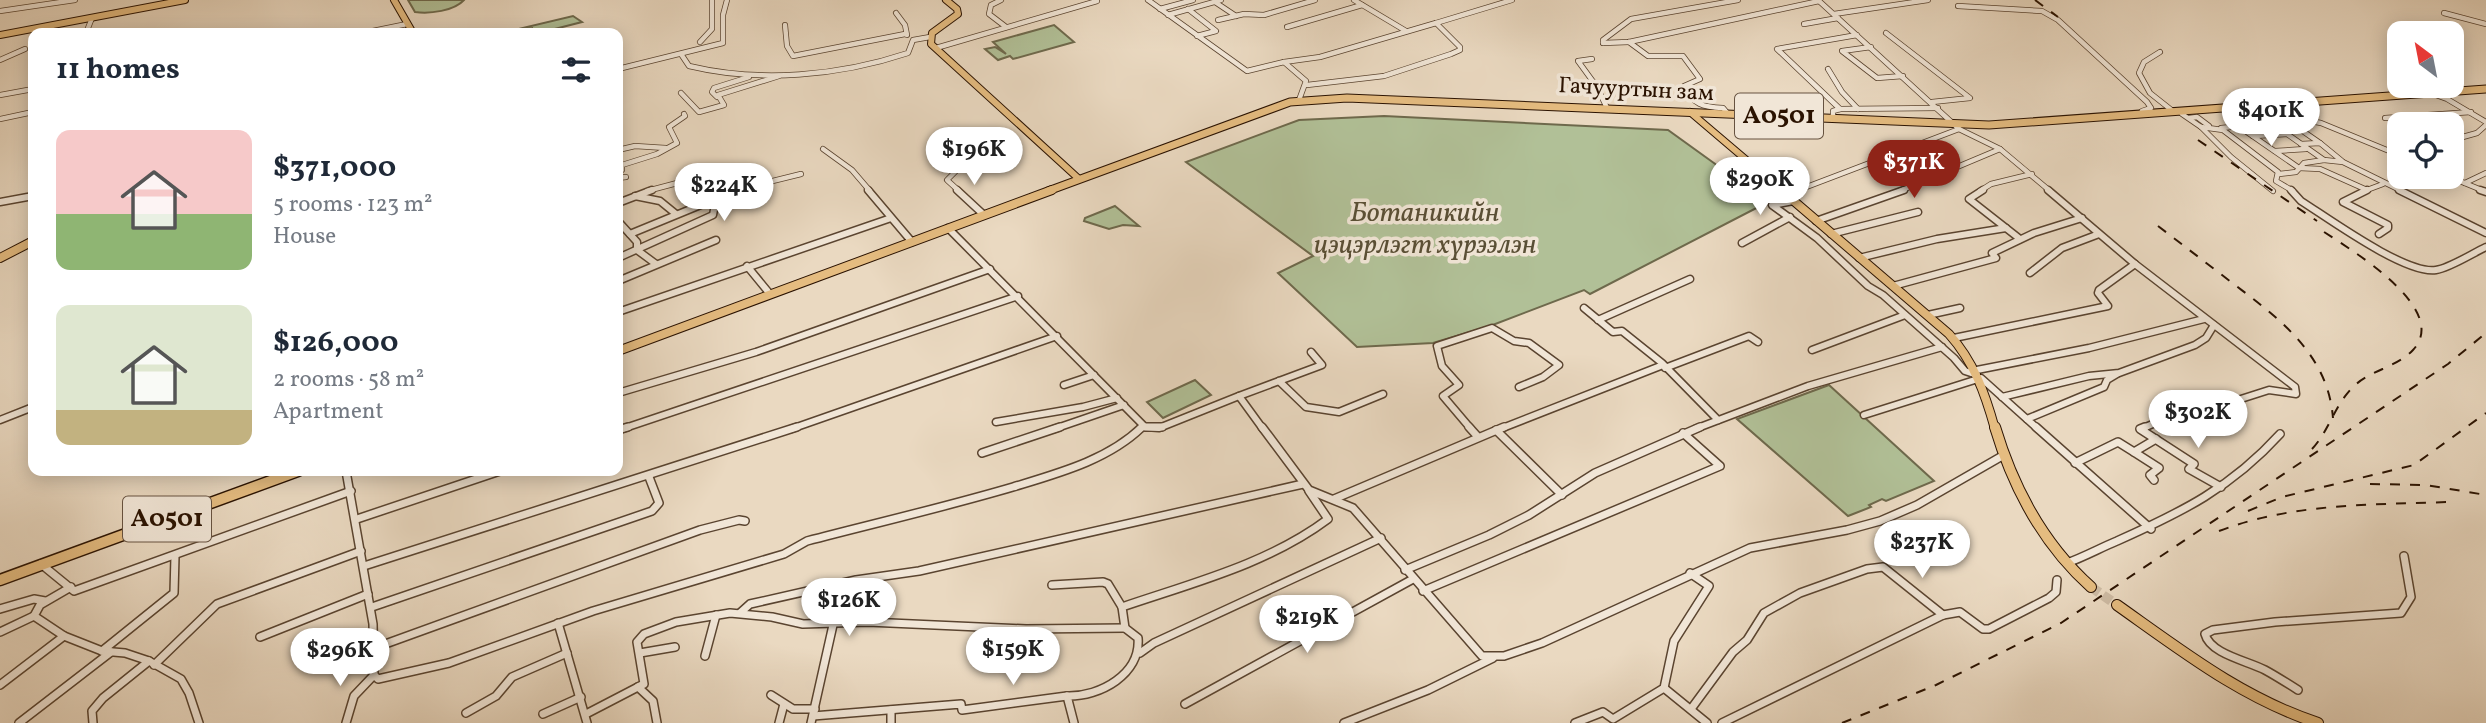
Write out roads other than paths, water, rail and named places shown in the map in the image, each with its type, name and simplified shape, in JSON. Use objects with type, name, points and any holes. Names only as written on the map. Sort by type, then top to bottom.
[{"type":"highway","name":"Гачууртын зам","points":[[2464,91],[2486,89]]},
{"type":"highway","name":"Гачууртын зам","points":[[1299,100],[1347,98],[1608,108],[1957,127],[2182,114],[2387,96]]},
{"type":"highway","name":"A0501","points":[[623,349],[1299,100]]},
{"type":"highway","name":"A0501","points":[[0,580],[284,476]]},
{"type":"main road","points":[[38,28],[160,2],[185,0]]},
{"type":"main road","points":[[394,0],[410,28]]},
{"type":"main road","points":[[946,0],[953,3],[958,11],[957,15],[934,30],[930,42],[1079,180]]},
{"type":"main road","points":[[0,35],[28,30]]},
{"type":"main road","points":[[1690,112],[1954,338],[1979,374],[2004,454],[2024,499],[2067,563],[2091,587]]},
{"type":"main road","points":[[0,258],[28,244]]},
{"type":"main road","points":[[2117,605],[2247,695],[2318,723]]},
{"type":"street","points":[[0,11],[75,0]]},
{"type":"street","points":[[700,42],[714,29],[712,0]]},
{"type":"street","points":[[623,68],[725,41],[723,15],[727,0]]},
{"type":"street","points":[[1000,0],[991,5],[989,13],[1006,27]]},
{"type":"street","points":[[1148,0],[1247,71],[1320,57],[1512,0]]},
{"type":"street","points":[[1160,9],[1193,0]]},
{"type":"street","points":[[1218,20],[1264,15],[1315,0]]},
{"type":"street","points":[[1354,0],[1406,31]]},
{"type":"street","points":[[1738,0],[1631,19],[1602,42],[1609,45],[1629,42],[1819,0],[1957,127],[2000,149],[2135,264],[2295,387],[2296,394],[2269,390],[2194,414],[2162,420],[2140,429],[2194,464],[2189,469],[2221,488]]},
{"type":"street","points":[[1804,24],[1928,0]]},
{"type":"street","points":[[936,48],[1097,1]]},
{"type":"street","points":[[1168,15],[1218,1],[1236,16]]},
{"type":"street","points":[[1287,27],[1363,5]]},
{"type":"street","points":[[1958,6],[2042,11],[2058,20],[2151,108],[2125,116]]},
{"type":"street","points":[[1188,9],[1216,31],[1197,36]]},
{"type":"street","points":[[896,13],[905,25],[905,34]]},
{"type":"street","points":[[2444,13],[2486,24]]},
{"type":"street","points":[[713,14],[723,15]]},
{"type":"street","points":[[88,28],[92,18]]},
{"type":"street","points":[[385,28],[407,23]]},
{"type":"street","points":[[1307,85],[1384,76],[1460,50],[1436,23]]},
{"type":"street","points":[[785,25],[787,46],[793,56],[905,34],[913,40],[930,37]]},
{"type":"street","points":[[1886,33],[1969,98],[1932,102]]},
{"type":"street","points":[[1840,109],[1777,48],[1804,46],[1857,35]]},
{"type":"street","points":[[681,54],[689,66],[698,69],[754,76],[780,75],[836,69],[899,56],[908,53],[913,40]]},
{"type":"street","points":[[1629,42],[1648,56],[1683,56],[1700,79],[1684,86],[1692,102],[1698,106],[1723,108],[1728,114]]},
{"type":"street","points":[[1871,47],[1842,51],[1877,78],[1903,76]]},
{"type":"street","points":[[0,60],[25,49]]},
{"type":"street","points":[[2160,52],[2144,62],[2139,73],[2150,93],[2201,127],[2231,157],[2273,191]]},
{"type":"street","points":[[1592,58],[1578,61],[1608,108]]},
{"type":"street","points":[[1284,62],[1305,76],[1307,85],[1299,100]]},
{"type":"street","points":[[1828,69],[1842,92],[1858,109]]},
{"type":"street","points":[[718,97],[780,75]]},
{"type":"street","points":[[681,93],[699,112],[723,106],[712,92],[714,88],[754,76]]},
{"type":"street","points":[[0,95],[28,90]]},
{"type":"street","points":[[2442,98],[2471,112],[2486,124],[2477,133],[2464,137]]},
{"type":"street","points":[[2240,107],[2321,123],[2387,149]]},
{"type":"street","points":[[1833,119],[1833,111],[1840,109],[1938,108]]},
{"type":"street","points":[[2256,112],[2325,160]]},
{"type":"street","points":[[2385,118],[2471,112]]},
{"type":"street","points":[[0,119],[28,113]]},
{"type":"street","points":[[623,165],[657,154],[677,142],[669,127],[685,116],[684,114]]},
{"type":"street","points":[[2182,114],[2197,117],[2210,127]]},
{"type":"street","points":[[2280,116],[2343,162],[2383,184],[2486,230]]},
{"type":"street","points":[[2201,127],[2272,123]]},
{"type":"street","points":[[1957,127],[1789,198],[1786,205],[1772,205],[1817,238],[1868,286],[1883,295],[1942,347],[1965,371],[1979,374],[2151,528]]},
{"type":"street","points":[[2220,128],[2279,174],[2295,172],[2304,163],[2325,160],[2343,162]]},
{"type":"street","points":[[2244,130],[2299,168],[2320,169],[2367,190]]},
{"type":"street","points":[[2253,136],[2288,134]]},
{"type":"street","points":[[2301,144],[2320,143]]},
{"type":"street","points":[[2246,146],[2264,145]]},
{"type":"street","points":[[623,149],[635,146],[666,148]]},
{"type":"street","points":[[2273,151],[2308,148]]},
{"type":"street","points":[[822,149],[852,170],[912,242]]},
{"type":"street","points":[[1816,221],[1894,194],[2000,149]]},
{"type":"street","points":[[943,152],[958,169],[947,180],[984,215]]},
{"type":"street","points":[[2465,183],[2486,173]]},
{"type":"street","points":[[629,234],[716,198],[775,179],[801,174]]},
{"type":"street","points":[[2020,239],[1969,199],[1991,184],[2032,174]]},
{"type":"street","points":[[2279,174],[2276,181],[2293,191],[2301,201],[2405,264],[2436,270],[2486,247]]},
{"type":"street","points":[[623,201],[663,185],[681,182]]},
{"type":"street","points":[[2465,183],[2486,192]]},
{"type":"street","points":[[2379,233],[2388,228],[2388,225],[2343,202],[2383,184]]},
{"type":"street","points":[[0,202],[28,196]]},
{"type":"street","points":[[635,196],[660,201],[676,214]]},
{"type":"street","points":[[623,256],[713,215],[716,198]]},
{"type":"street","points":[[1831,234],[1918,212]]},
{"type":"street","points":[[1742,243],[1790,217]]},
{"type":"street","points":[[623,311],[891,218]]},
{"type":"street","points":[[1883,295],[1896,288],[1996,258],[1992,253],[2020,239],[2082,218]]},
{"type":"street","points":[[623,227],[637,242],[637,250]]},
{"type":"street","points":[[1859,258],[1937,239],[2006,228]]},
{"type":"street","points":[[948,229],[1018,296],[1143,426],[1159,428],[1322,365],[1311,352]]},
{"type":"street","points":[[2030,273],[2059,250],[2099,234]]},
{"type":"street","points":[[623,279],[716,240]]},
{"type":"street","points":[[637,250],[656,264]]},
{"type":"street","points":[[1954,338],[2109,306],[2098,293],[2099,290],[2135,264]]},
{"type":"street","points":[[747,266],[770,294]]},
{"type":"street","points":[[623,392],[756,352],[990,269]]},
{"type":"street","points":[[1598,320],[1690,279]]},
{"type":"street","points":[[623,428],[1018,296]]},
{"type":"street","points":[[1584,308],[1613,332],[1622,331],[1664,367],[1718,421]]},
{"type":"street","points":[[1928,315],[1960,308]]},
{"type":"street","points":[[1812,350],[1905,314]]},
{"type":"street","points":[[1864,415],[1979,374],[2204,318]]},
{"type":"street","points":[[2027,419],[2104,387],[2107,380],[2119,373],[2195,345],[2206,338],[2214,326]]},
{"type":"street","points":[[1478,437],[1443,396],[1459,385],[1442,366],[1437,346],[1492,328],[1514,341],[1529,344],[1559,365],[1543,377],[1519,387]]},
{"type":"street","points":[[364,566],[649,477],[1056,336]]},
{"type":"street","points":[[1334,499],[1478,437],[1664,367],[1749,336],[1758,342]]},
{"type":"street","points":[[1405,570],[1489,535],[1562,495],[1595,473],[1683,433],[1808,386],[1942,347]]},
{"type":"street","points":[[1954,358],[1968,355]]},
{"type":"street","points":[[2002,397],[2089,376],[2119,373]]},
{"type":"street","points":[[1064,385],[1094,375]]},
{"type":"street","points":[[1279,381],[1301,404],[1339,412],[1383,394]]},
{"type":"street","points":[[1122,607],[1272,552],[1328,519],[1239,396]]},
{"type":"street","points":[[996,422],[1083,407],[1117,398]]},
{"type":"street","points":[[982,453],[1124,405]]},
{"type":"street","points":[[0,420],[28,409]]},
{"type":"street","points":[[374,675],[388,678],[415,669],[449,663],[636,597],[784,554],[795,546],[818,538],[1044,479],[1107,455],[1138,433],[1143,426]]},
{"type":"street","points":[[1496,430],[1562,495]]},
{"type":"street","points":[[1423,591],[1720,466],[1683,433]]},
{"type":"street","points":[[2067,563],[2189,509],[2255,463],[2280,434]]},
{"type":"street","points":[[2134,452],[2156,439]]},
{"type":"street","points":[[2076,463],[2118,442],[2159,468],[2150,475],[2154,480]]},
{"type":"street","points":[[1344,723],[1373,714],[1493,658],[1542,642],[1750,548],[1776,541],[1858,528],[1882,520],[2004,454]]},
{"type":"street","points":[[346,476],[357,519],[377,647],[374,675],[355,692],[348,703],[346,723]]},
{"type":"street","points":[[357,519],[485,476]]},
{"type":"street","points":[[372,607],[652,511],[659,503],[649,477]]},
{"type":"street","points":[[740,613],[750,604],[856,580],[919,571],[1306,487],[1353,508],[1471,645],[1482,656],[1493,658]]},
{"type":"street","points":[[41,564],[74,592],[351,492]]},
{"type":"street","points":[[377,647],[700,530],[739,520],[745,521]]},
{"type":"street","points":[[771,695],[793,709],[813,716],[961,704],[962,710],[1080,696],[1126,674],[1140,653],[1154,643],[1381,538]]},
{"type":"street","points":[[93,723],[92,711],[103,698],[152,663],[218,604],[361,551]]},
{"type":"street","points":[[19,723],[174,593],[175,556]]},
{"type":"street","points":[[2298,691],[2263,669],[2216,648],[2206,639],[2205,634],[2213,630],[2275,622],[2401,613],[2411,597],[2404,556]]},
{"type":"street","points":[[1691,709],[1733,652],[1747,640],[1764,613],[1800,593],[1847,575],[1883,567],[1943,615]]},
{"type":"street","points":[[1575,723],[1603,712],[1613,719],[1664,688],[1674,641],[1709,586],[1690,573]]},
{"type":"street","points":[[1185,704],[1413,579]]},
{"type":"street","points":[[1722,723],[1943,615],[1961,612],[1983,629],[1989,629],[2049,598],[2056,592],[2057,580]]},
{"type":"street","points":[[1052,585],[1108,583],[1122,607],[1125,628]]},
{"type":"street","points":[[0,632],[34,616],[44,601],[71,587]]},
{"type":"street","points":[[260,637],[368,594]]},
{"type":"street","points":[[0,609],[34,599],[44,601]]},
{"type":"street","points":[[558,623],[586,719],[644,684],[637,642],[644,634],[676,622],[716,615],[740,613],[803,624],[833,625],[868,622],[1026,629],[1125,628],[1138,638],[1140,653]]},
{"type":"street","points":[[705,656],[713,636],[711,629],[716,615]]},
{"type":"street","points":[[34,616],[64,636],[106,652],[125,653],[152,663],[181,679],[189,693],[199,723]]},
{"type":"street","points":[[813,716],[833,625]]},
{"type":"street","points":[[0,685],[64,636]]},
{"type":"street","points":[[640,653],[675,647]]},
{"type":"street","points":[[466,713],[496,696],[512,677],[567,653]]},
{"type":"street","points":[[638,687],[653,701],[657,723]]},
{"type":"street","points":[[1664,688],[1707,723]]},
{"type":"street","points":[[1067,696],[1074,723]]},
{"type":"street","points":[[544,714],[581,697]]},
{"type":"street","points":[[779,723],[784,704]]},
{"type":"street","points":[[891,710],[891,723]]},
{"type":"tunnel","points":[[2091,587],[2117,605]]},
{"type":"railway","points":[[2035,0],[2058,17]]},
{"type":"railway","points":[[2198,140],[2317,221]]},
{"type":"railway","points":[[2158,226],[2269,312],[2299,341],[2322,376],[2333,417]]},
{"type":"railway","points":[[2318,228],[2391,280],[2419,316],[2421,333],[2407,356],[2354,386],[2333,417]]},
{"type":"railway","points":[[1842,723],[1936,685],[2061,623],[2448,364],[2486,333]]},
{"type":"railway","points":[[2248,511],[2282,497],[2414,465],[2486,413]]},
{"type":"railway","points":[[2312,449],[2333,417]]},
{"type":"railway","points":[[2370,484],[2426,485],[2486,495]]},
{"type":"railway","points":[[2219,531],[2303,510],[2447,502]]},
{"type":"park label","name":"Ботаникийн цэцэрлэгт хүрээлэн","points":[[1425,229]]}]
